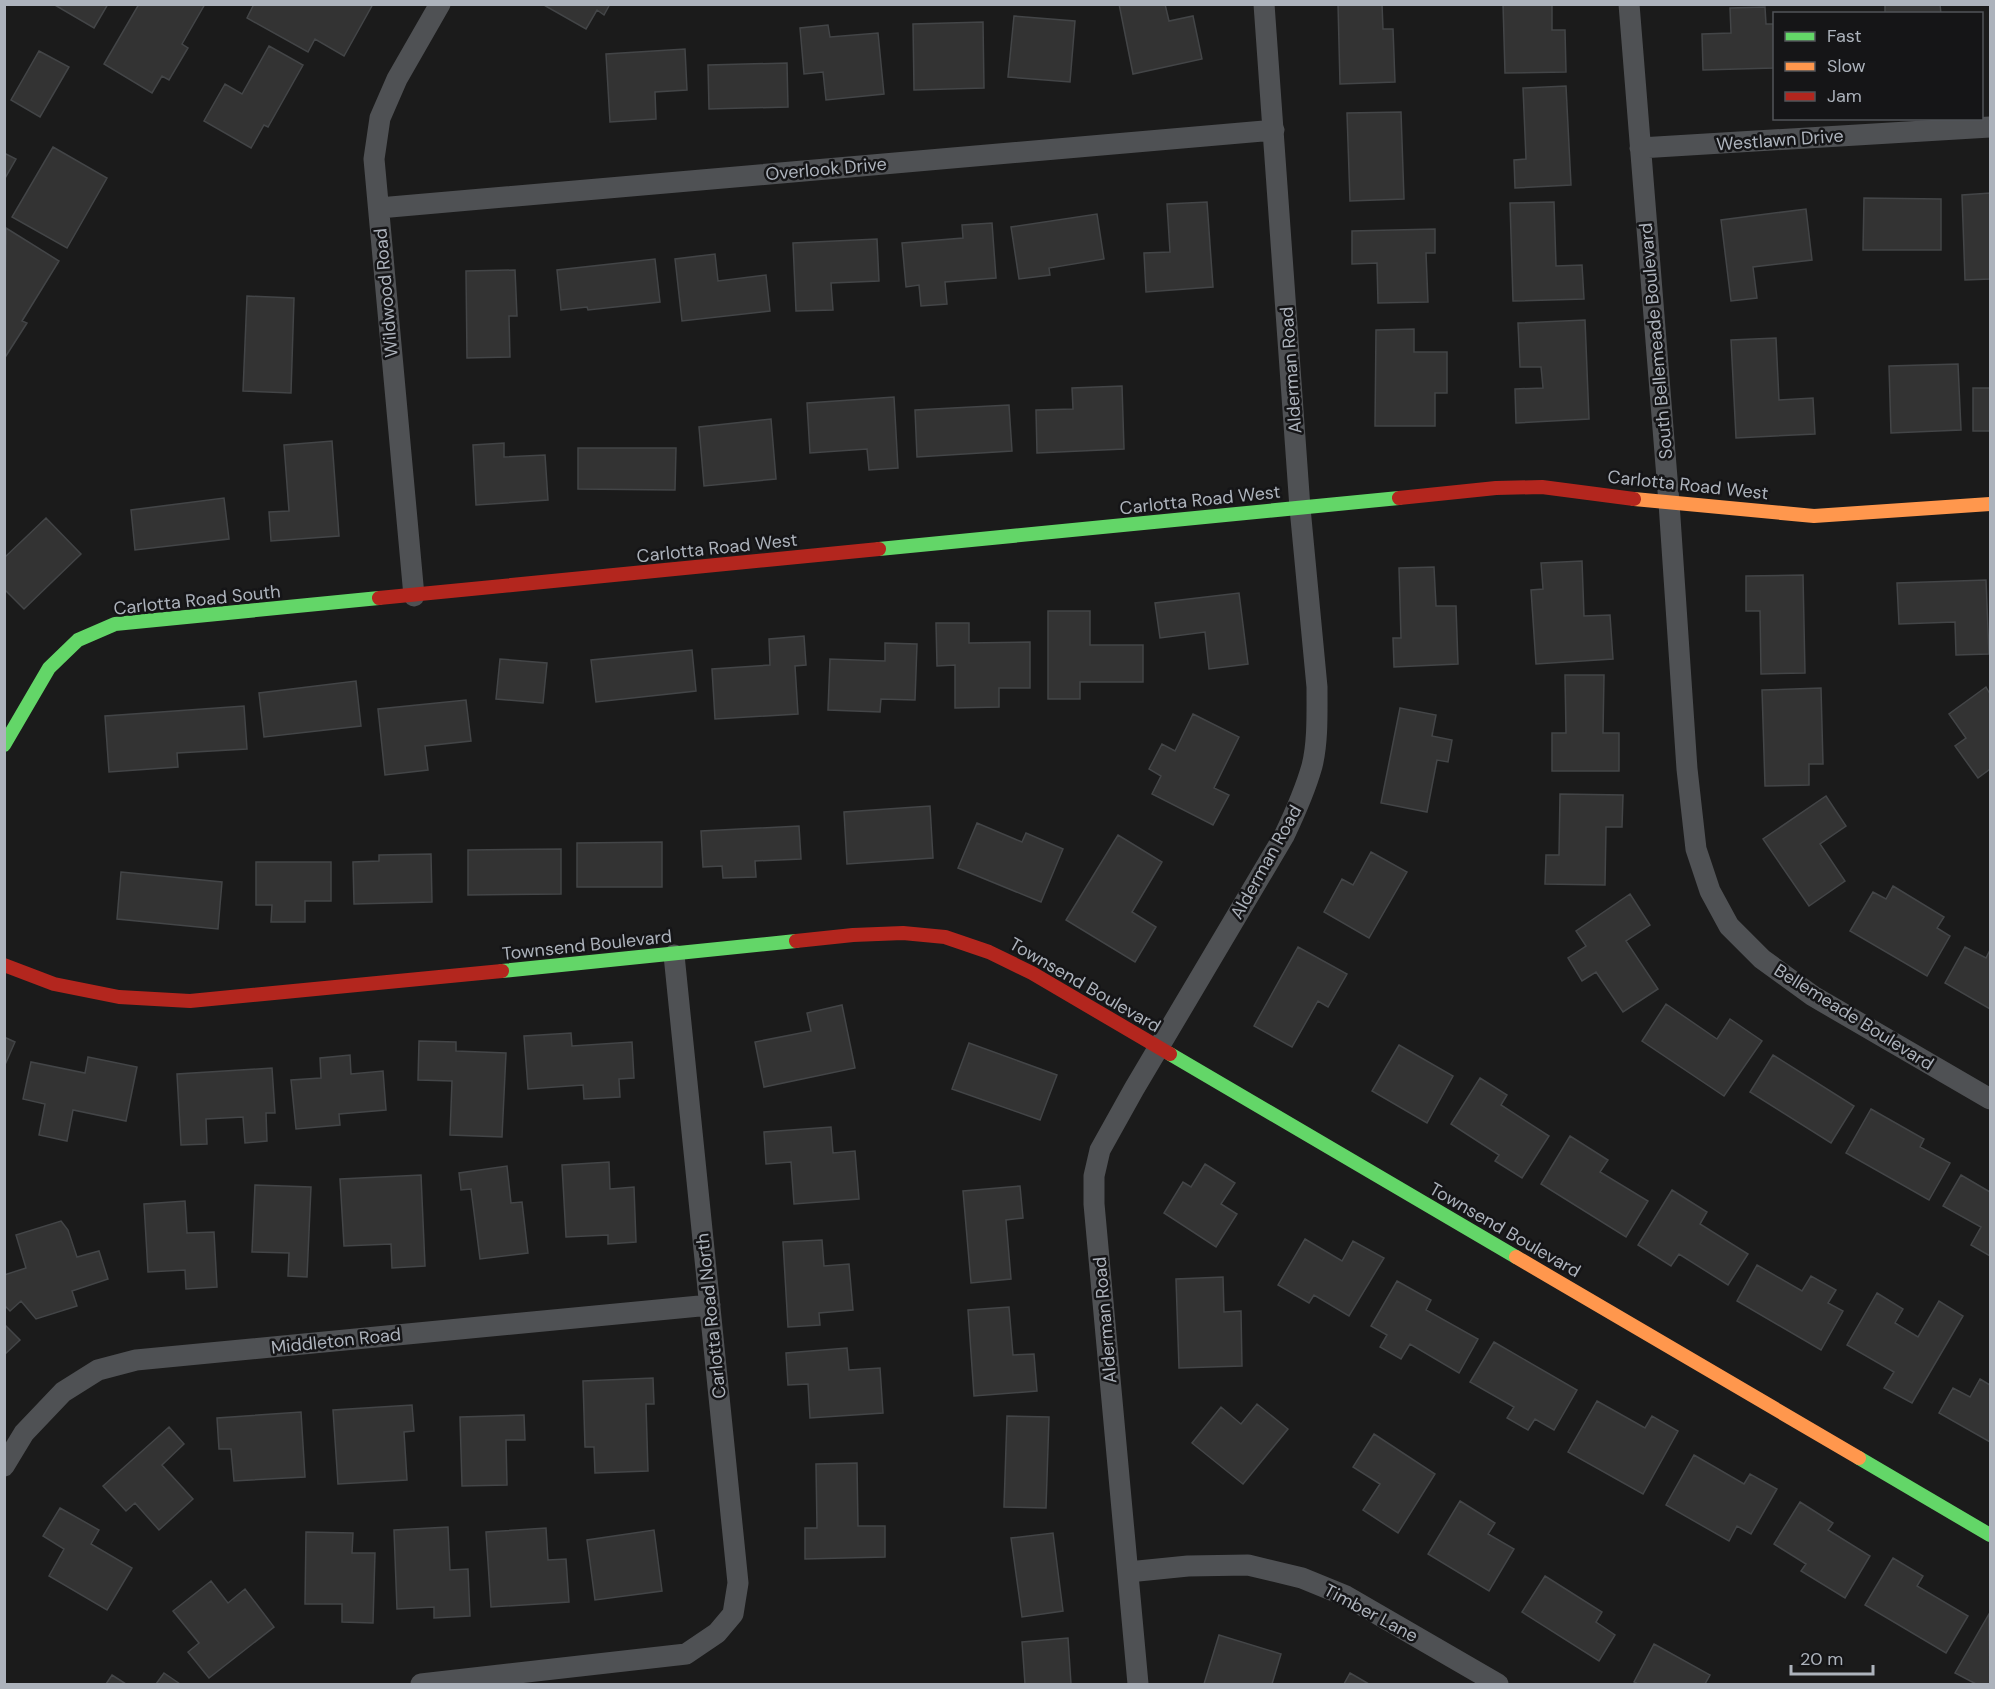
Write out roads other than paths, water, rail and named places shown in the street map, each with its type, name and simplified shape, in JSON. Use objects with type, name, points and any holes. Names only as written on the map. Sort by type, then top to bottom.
[{"type":"street","name":"Wildwood Road","points":[[414,596],[374,159],[380,118],[397,79],[440,4]]},
{"type":"street","name":"Alderman Road","points":[[1138,1684],[1094,1204],[1094,1176],[1100,1150],[1134,1089],[1284,836],[1299,805],[1312,765],[1317,716],[1317,687],[1300,508],[1264,4]]},
{"type":"street","name":"South Bellemeade Boulevard","points":[[1629,4],[1669,503],[1687,769],[1696,849],[1710,891]]},
{"type":"street","name":"Westlawn Drive","points":[[1641,148],[1990,127]]},
{"type":"street","name":"Overlook Drive","points":[[379,208],[1274,130]]},
{"type":"street","name":"Carlotta Road West","points":[[414,596],[1496,488],[1542,487],[1669,503],[1814,516],[1990,504]]},
{"type":"street","name":"Carlotta Road South","points":[[4,745],[49,668],[78,640],[116,624],[414,596]]},
{"type":"street","name":"Bellemeade Boulevard","points":[[1710,891],[1729,926],[1762,959],[1813,996],[1990,1099]]},
{"type":"street","name":"Townsend Boulevard","points":[[4,965],[54,984],[108,995],[190,1001],[674,955],[853,935],[903,933],[945,937],[989,952],[1032,973],[1990,1534]]},
{"type":"street","name":"Carlotta Road North","points":[[421,1684],[686,1654],[717,1633],[733,1614],[738,1583],[674,955]]},
{"type":"street","name":"Middleton Road","points":[[4,1466],[24,1433],[63,1392],[98,1370],[136,1360],[710,1305]]},
{"type":"street","name":"Timber Lane","points":[[1128,1572],[1188,1566],[1248,1565],[1302,1578],[1346,1596],[1498,1684]]}]
